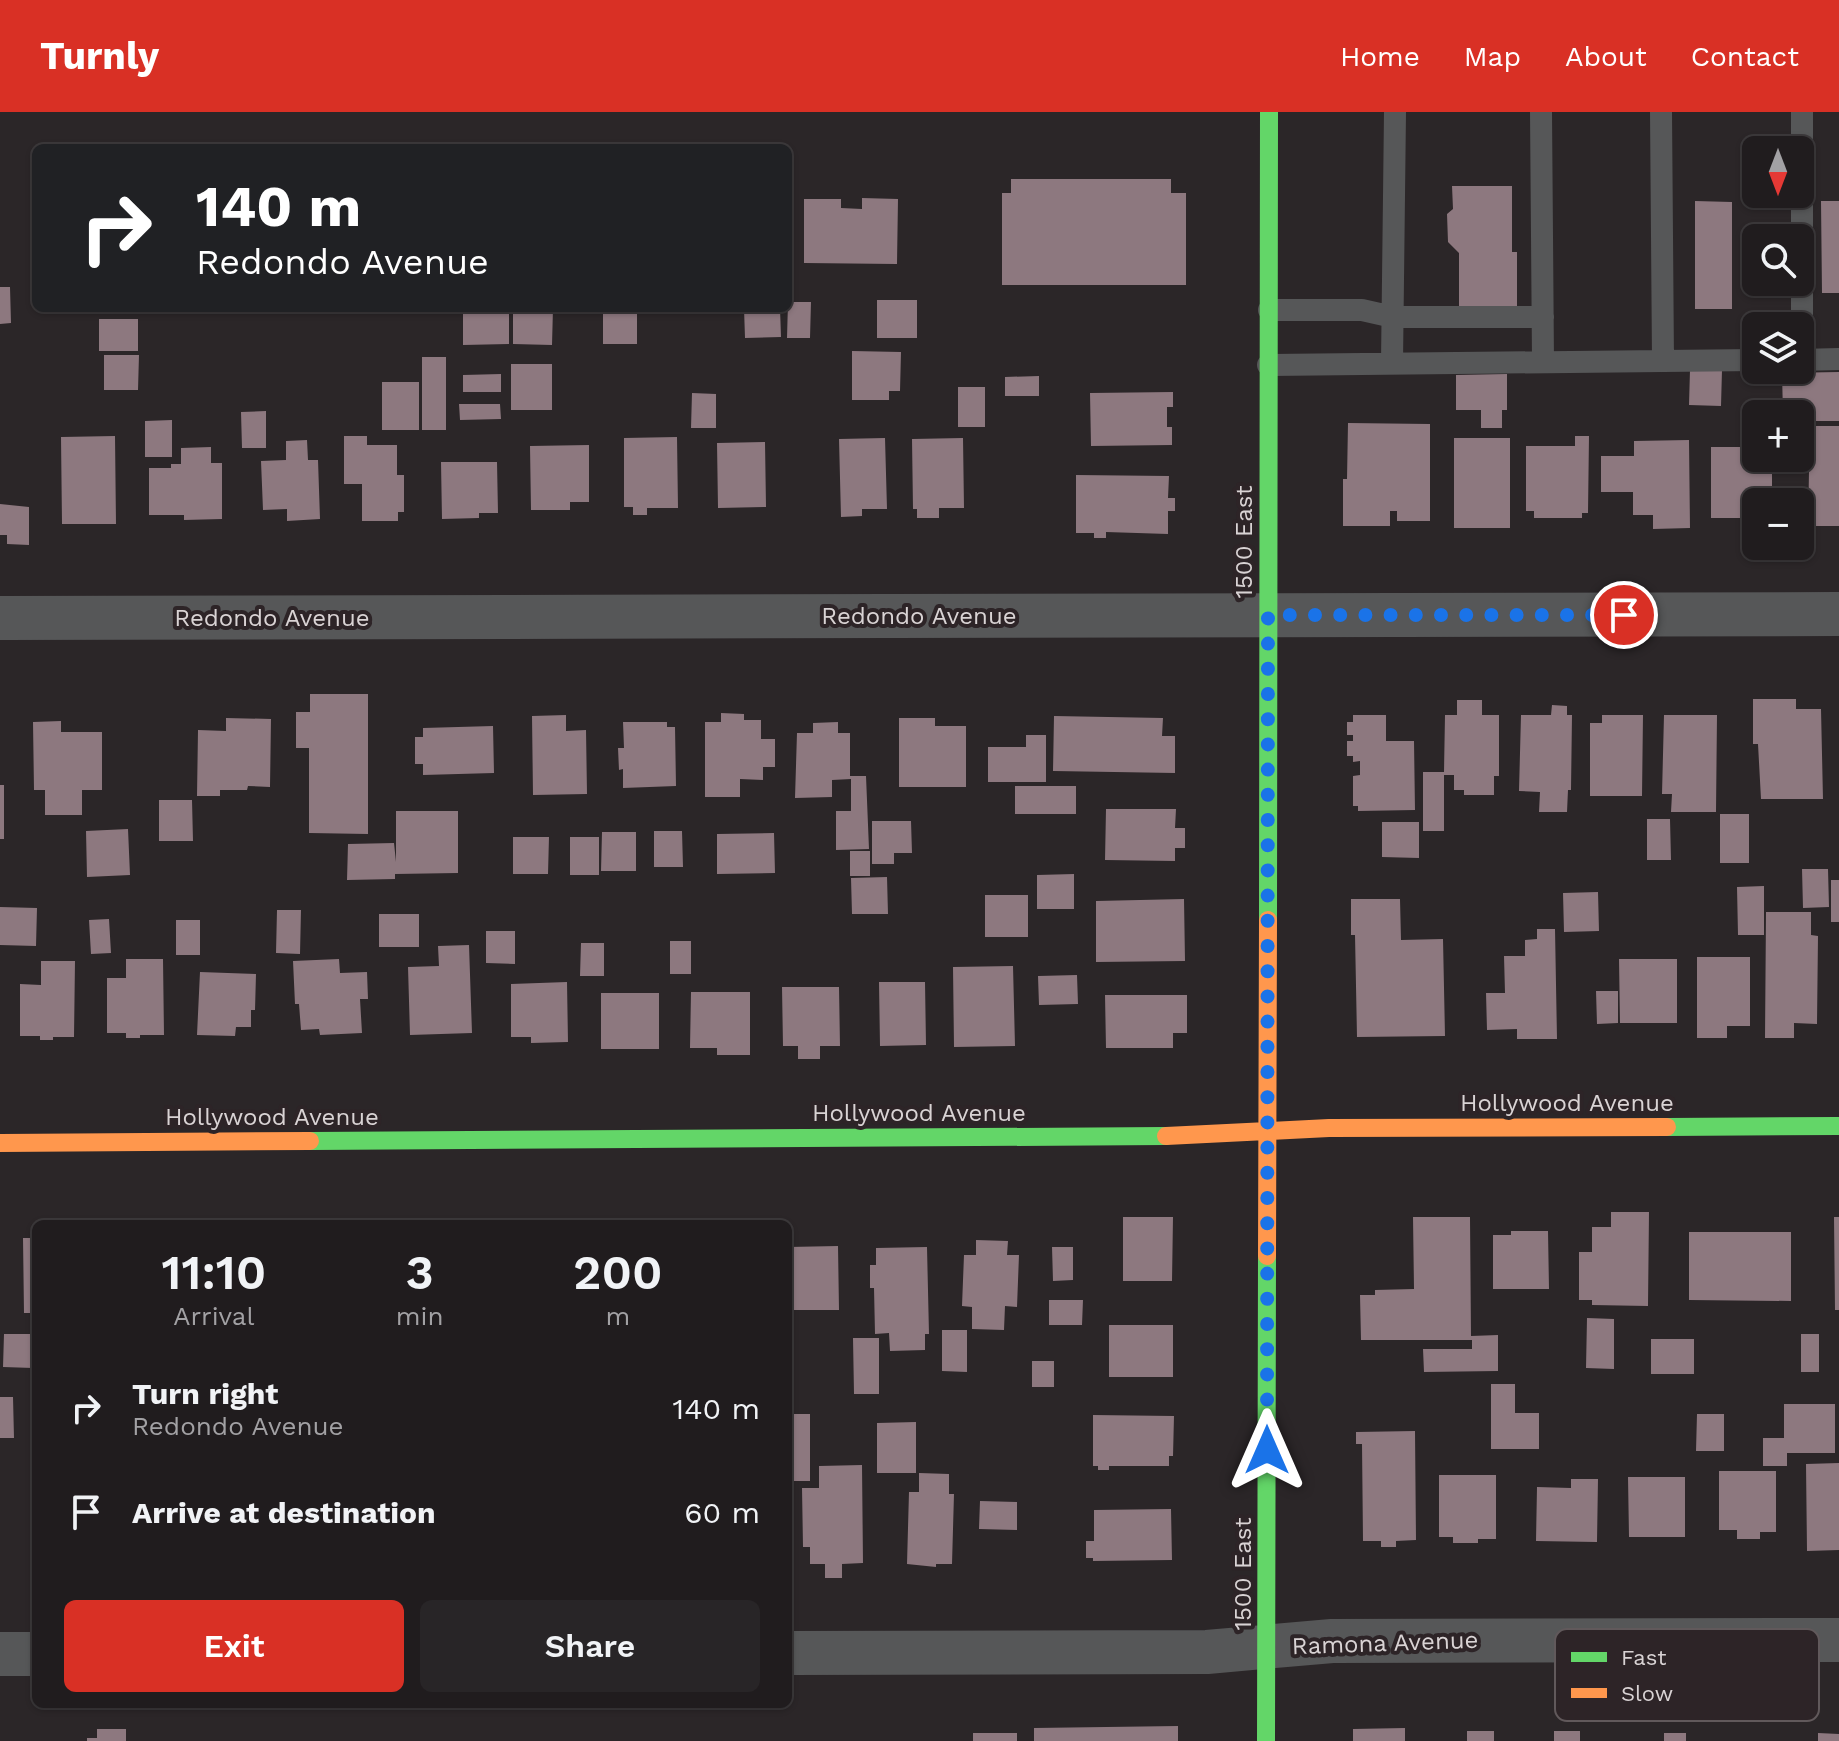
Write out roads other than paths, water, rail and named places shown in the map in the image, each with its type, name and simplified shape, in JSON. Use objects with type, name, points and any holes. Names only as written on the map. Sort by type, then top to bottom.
[{"type":"street","name":"1500 East","points":[[1266,1741],[1269,112]]},
{"type":"street","name":"Redondo Avenue","points":[[0,618],[1839,614]]},
{"type":"street","name":"Hollywood Avenue","points":[[0,1143],[1207,1136],[1345,1128],[1839,1126]]},
{"type":"street","name":"Ramona Avenue","points":[[1819,1640],[1839,1640]]},
{"type":"street","name":"Ramona Avenue","points":[[792,1653],[1207,1652],[1332,1641],[1555,1641]]},
{"type":"street","points":[[0,1654],[32,1654]]},
{"type":"lane","points":[[1392,363],[1395,112]]},
{"type":"lane","points":[[1541,112],[1543,361]]},
{"type":"lane","points":[[1661,112],[1663,361]]},
{"type":"lane","points":[[1801,312],[1802,112]]},
{"type":"lane","points":[[1269,310],[1362,310],[1393,317],[1543,317]]},
{"type":"lane","points":[[1814,360],[1839,359]]},
{"type":"lane","points":[[1268,365],[1742,360]]}]
